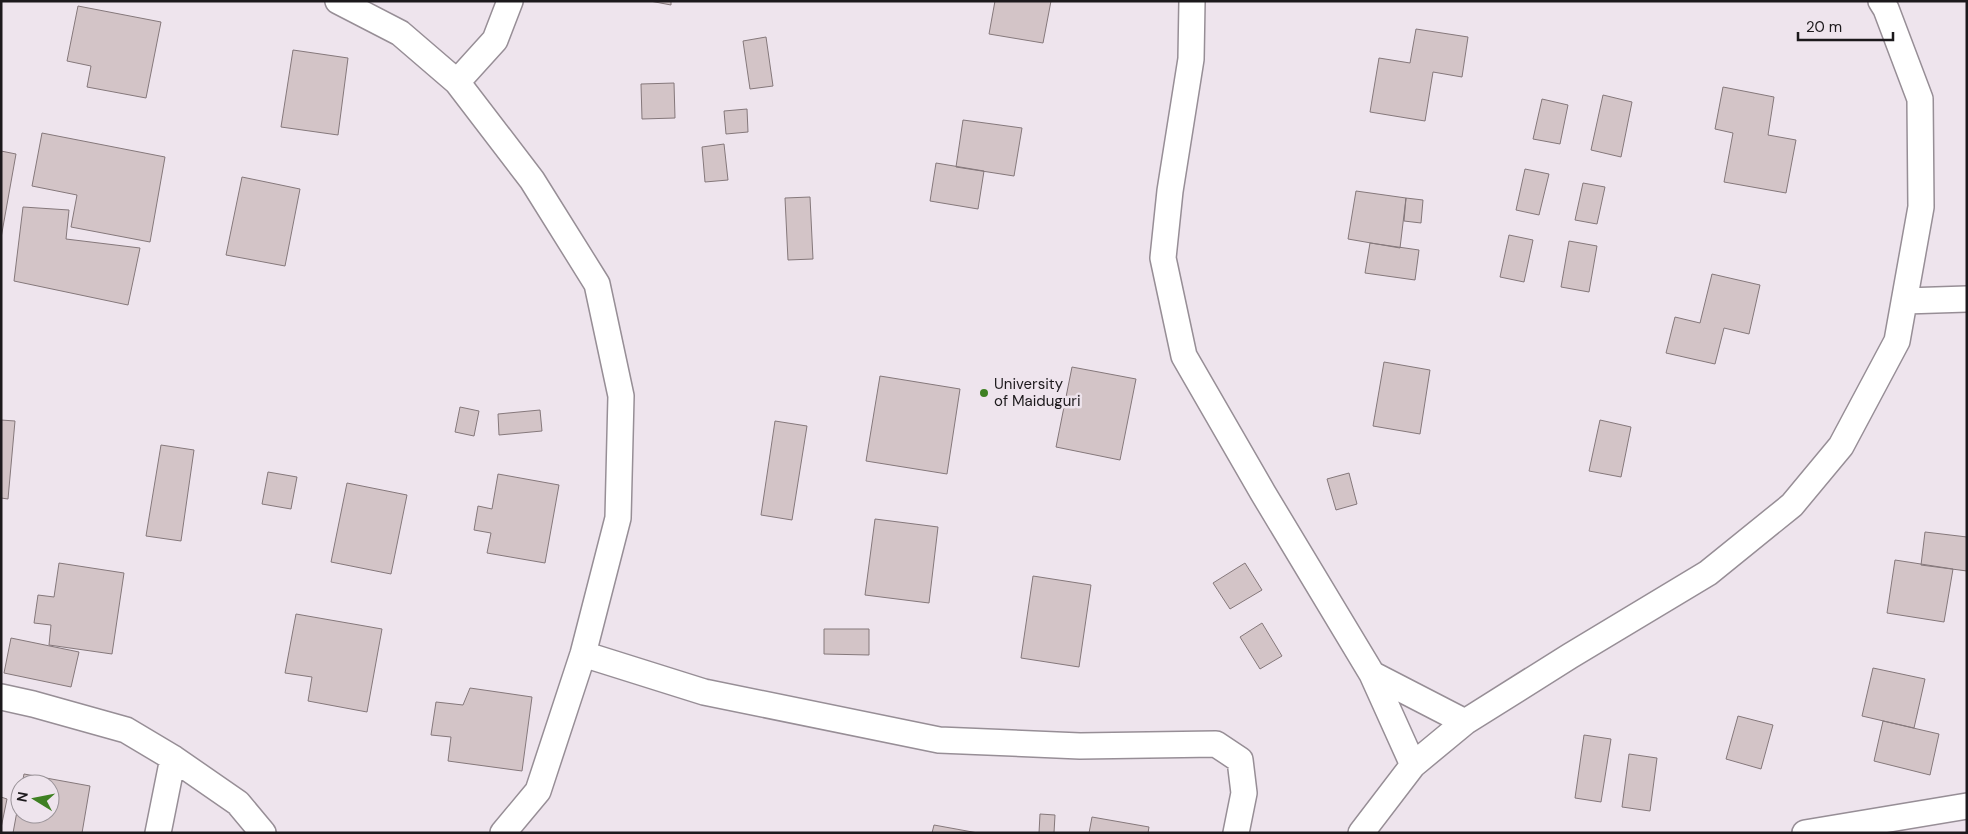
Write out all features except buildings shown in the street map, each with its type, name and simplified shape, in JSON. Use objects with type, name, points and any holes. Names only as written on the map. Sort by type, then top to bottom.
[{"type":"street","points":[[338,1],[400,34],[457,82],[532,180],[597,284],[621,396],[618,518],[583,654],[538,791],[502,833]]},
{"type":"street","points":[[457,82],[495,40],[510,1]]},
{"type":"street","points":[[1192,1],[1191,59],[1170,191],[1164,258],[1184,356],[1263,493],[1372,674],[1412,765]]},
{"type":"street","points":[[1361,833],[1412,765],[1465,722],[1708,573],[1792,506],[1841,446],[1897,341],[1921,206],[1920,99],[1886,9],[1881,1]]},
{"type":"street","points":[[1905,301],[1967,299]]},
{"type":"street","points":[[583,654],[704,692],[939,740],[1080,746],[1216,744],[1240,760],[1244,793],[1236,833]]},
{"type":"street","points":[[1372,674],[1465,722]]},
{"type":"street","points":[[1,697],[126,730],[173,758],[238,803],[263,833]]},
{"type":"street","points":[[158,833],[173,758]]},
{"type":"street","points":[[1805,833],[1967,806]]},
{"type":"place","name":"University of Maiduguri","points":[[984,393]]}]
